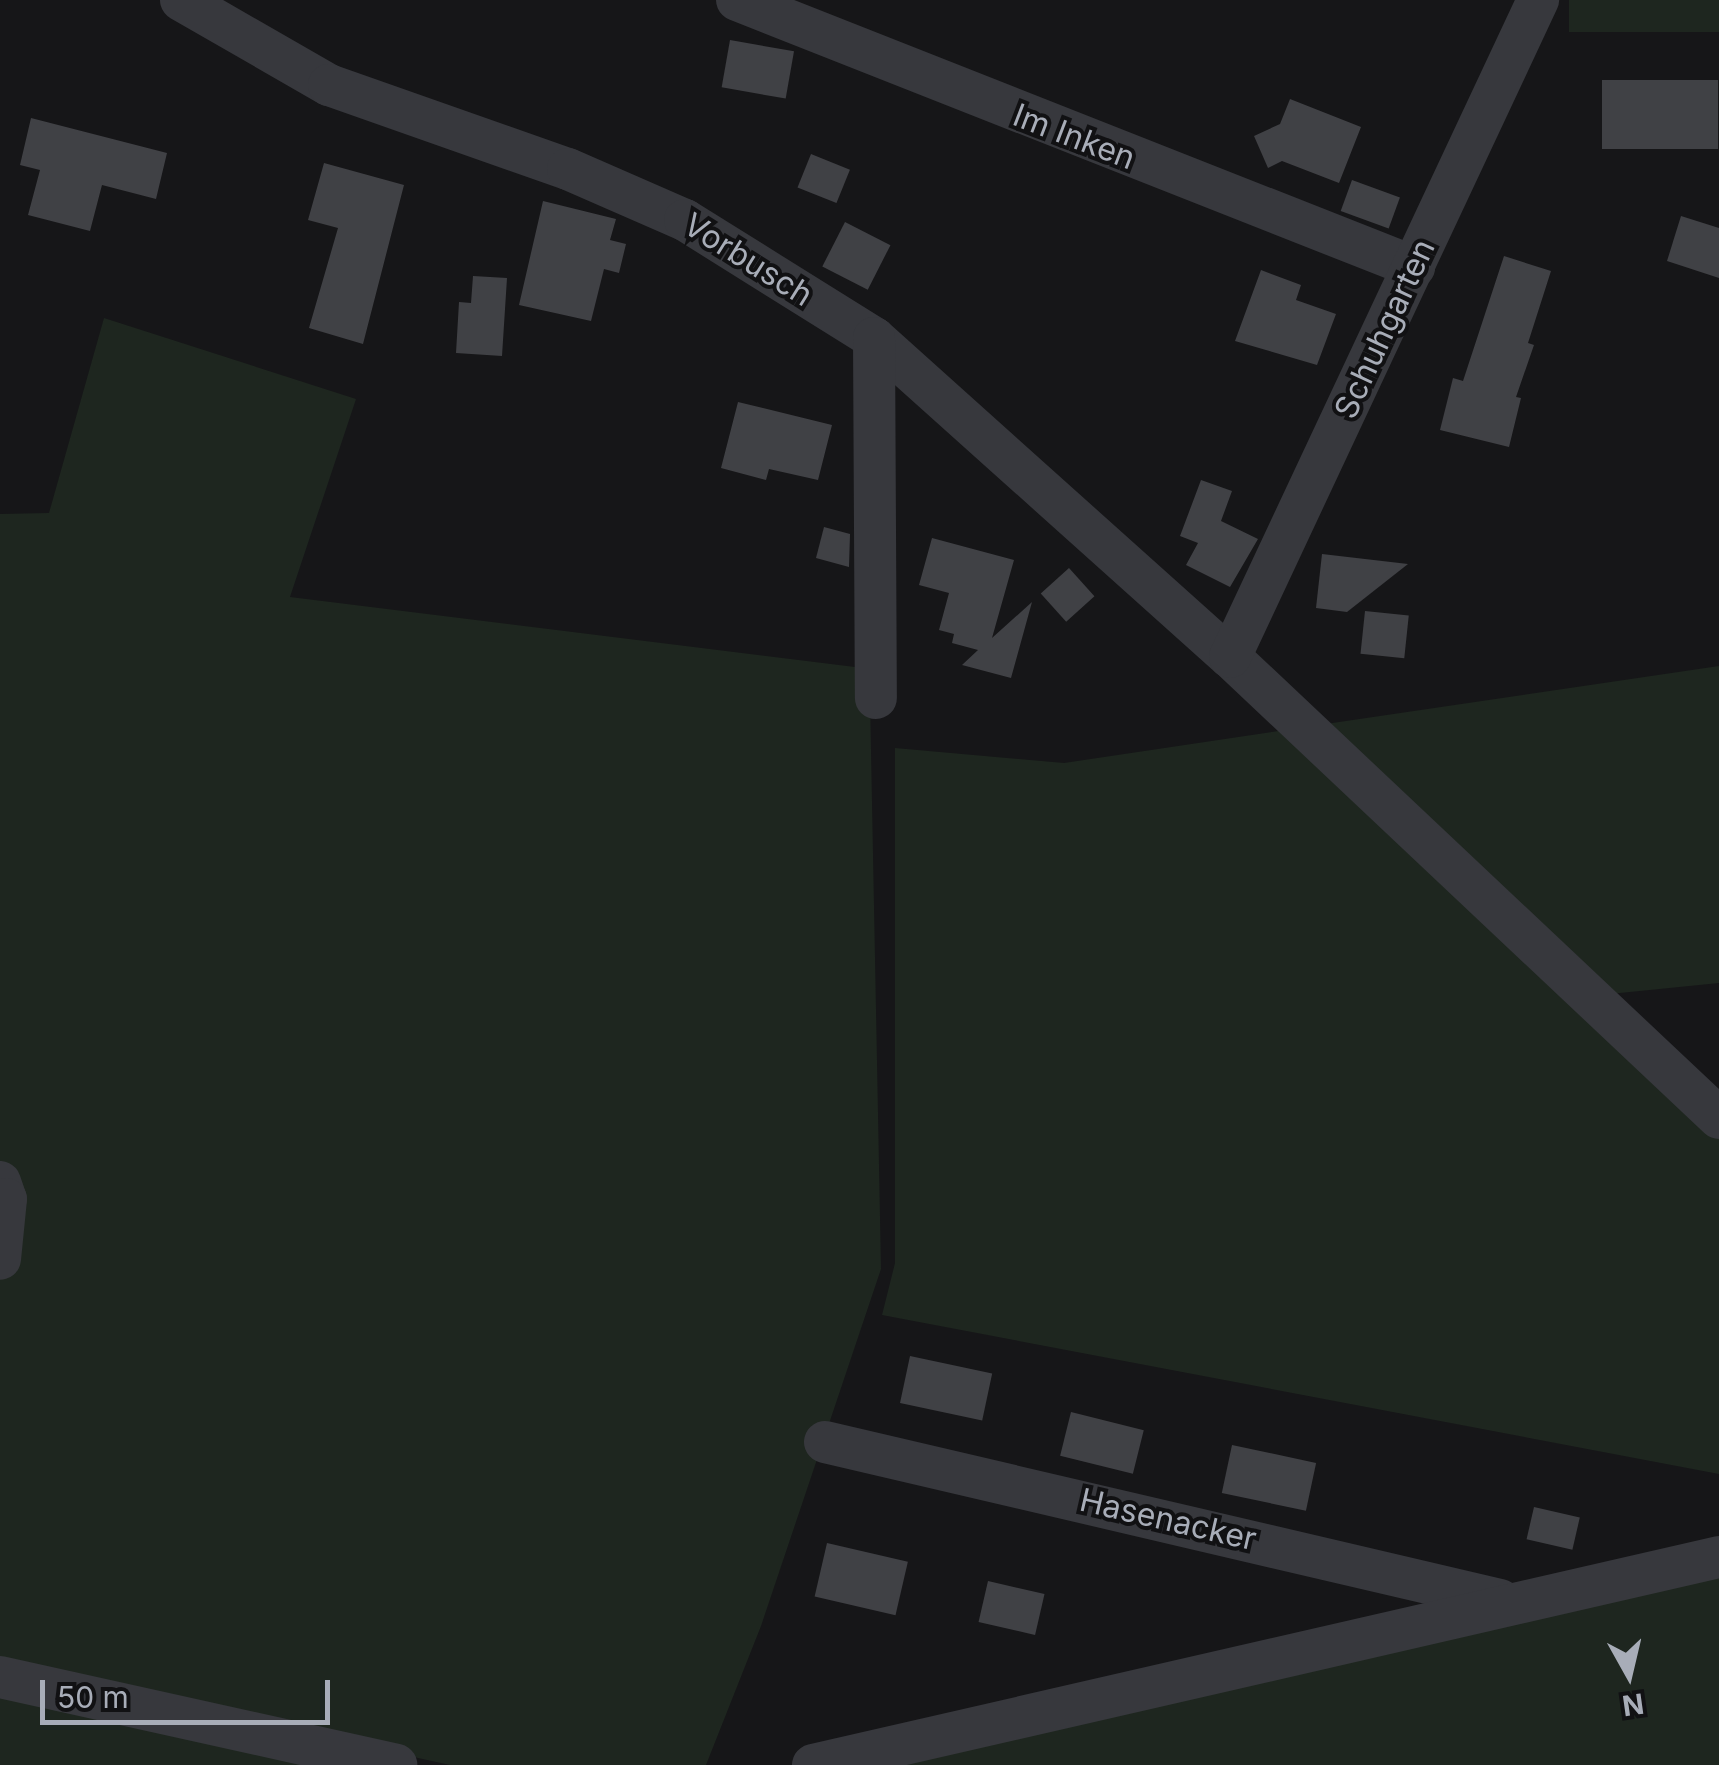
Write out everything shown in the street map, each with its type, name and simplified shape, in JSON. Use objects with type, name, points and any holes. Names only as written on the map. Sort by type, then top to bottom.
[{"type":"street","name":"Vorbusch","points":[[181,0],[329,85],[568,169],[685,220],[874,338],[1230,657],[1719,1118]]},
{"type":"street","name":"Im Inken","points":[[736,0],[1414,267]]},
{"type":"street","name":"Schuhgarten","points":[[1230,657],[1538,0]]},
{"type":"street","points":[[874,338],[876,698]]},
{"type":"street","points":[[0,1182],[6,1199],[0,1259]]},
{"type":"street","name":"Hasenacker","points":[[826,1442],[1510,1602]]},
{"type":"street","points":[[812,1765],[1719,1557]]},
{"type":"street","points":[[0,1677],[396,1765]]},
{"type":"shaded area","points":[[1569,0],[1719,0],[1719,32],[1569,32]]},
{"type":"shaded area","points":[[104,318],[356,399],[290,597],[855,667],[870,698],[881,1269],[761,1626],[706,1765],[450,1765],[0,1666],[0,514],[49,513]]},
{"type":"shaded area","points":[[1719,666],[1719,983],[1600,995],[1312,726]]},
{"type":"shaded area","points":[[1285,730],[1719,1135],[1719,1474],[882,1315],[895,1263],[895,748],[1064,763]]},
{"type":"shaded area","points":[[1719,1570],[1719,1765],[827,1765]]},
{"type":"shaded area","points":[[0,1685],[349,1765],[0,1765]]},
{"type":"building","points":[[730,40],[794,51],[786,99],[722,87]]},
{"type":"building","points":[[1602,80],[1718,80],[1718,149],[1602,149]]},
{"type":"building","points":[[1290,99],[1361,127],[1339,183],[1282,161],[1268,168],[1254,136],[1280,124]]},
{"type":"building","points":[[31,118],[167,153],[156,199],[102,185],[90,231],[28,215],[40,170],[20,165]]},
{"type":"building","points":[[811,154],[850,170],[836,203],[798,187]]},
{"type":"building","points":[[324,163],[404,185],[363,344],[309,328],[338,228],[308,220]]},
{"type":"building","points":[[1352,180],[1400,197],[1389,228],[1341,211]]},
{"type":"building","points":[[543,201],[616,219],[610,240],[626,244],[619,273],[604,269],[591,321],[519,305]]},
{"type":"building","points":[[1681,216],[1719,228],[1719,278],[1667,261]]},
{"type":"building","points":[[845,222],[890,245],[868,290],[822,267]]},
{"type":"building","points":[[1504,256],[1551,271],[1528,343],[1534,345],[1516,397],[1521,398],[1509,447],[1440,430],[1453,378],[1463,381]]},
{"type":"building","points":[[1261,270],[1301,285],[1296,300],[1336,314],[1317,365],[1235,341]]},
{"type":"building","points":[[473,276],[507,278],[502,356],[456,353],[459,302],[471,303]]},
{"type":"building","points":[[738,402],[832,425],[818,480],[769,469],[766,480],[721,468]]},
{"type":"building","points":[[1201,480],[1232,491],[1221,521],[1258,539],[1230,587],[1186,565],[1198,543],[1180,536]]},
{"type":"building","points":[[824,527],[850,534],[849,567],[816,558]]},
{"type":"building","points":[[932,538],[1014,560],[992,638],[1032,602],[1011,678],[962,665],[978,650],[952,643],[954,634],[939,630],[949,593],[919,585]]},
{"type":"building","points":[[1322,554],[1408,564],[1347,612],[1316,608]]},
{"type":"building","points":[[1069,568],[1094,596],[1066,622],[1041,593]]},
{"type":"building","points":[[1365,611],[1409,616],[1404,658],[1361,654]]},
{"type":"building","points":[[910,1356],[992,1373],[982,1420],[900,1403]]},
{"type":"building","points":[[1071,1412],[1144,1430],[1133,1474],[1060,1456]]},
{"type":"building","points":[[1232,1445],[1316,1463],[1306,1511],[1222,1493]]},
{"type":"building","points":[[1534,1507],[1580,1518],[1572,1550],[1527,1539]]},
{"type":"building","points":[[827,1543],[908,1562],[896,1615],[815,1597]]},
{"type":"building","points":[[988,1581],[1045,1594],[1035,1635],[979,1622]]}]
